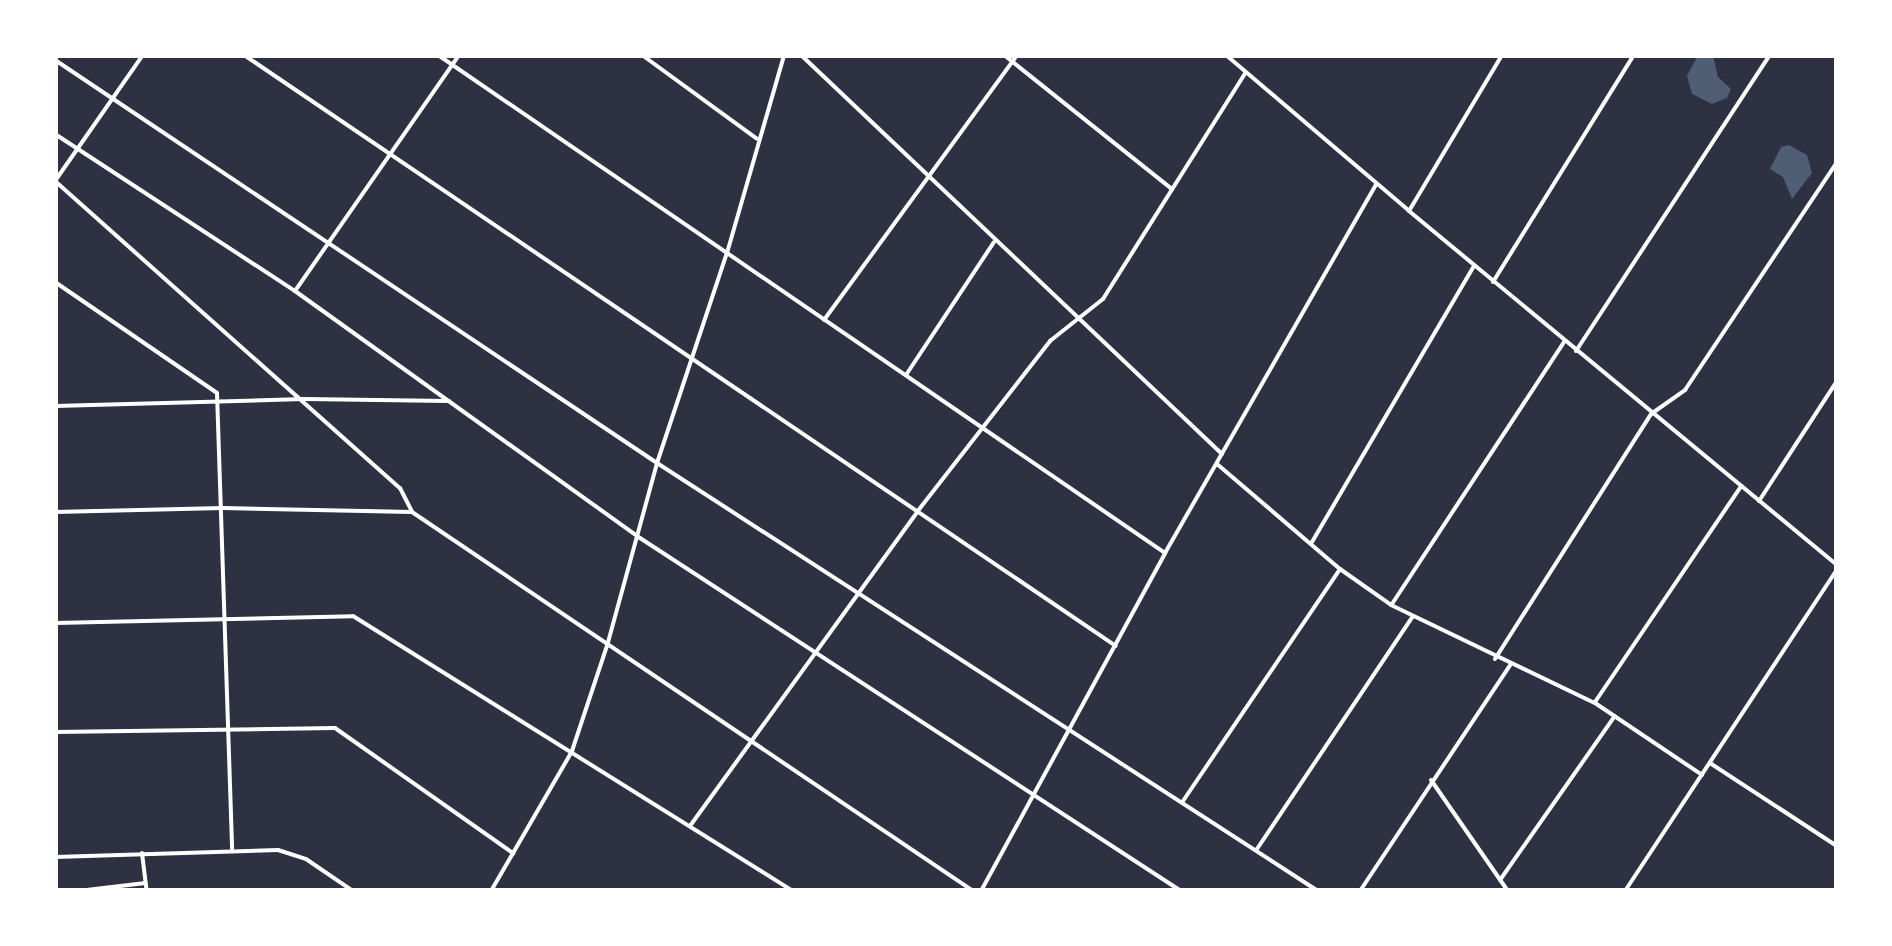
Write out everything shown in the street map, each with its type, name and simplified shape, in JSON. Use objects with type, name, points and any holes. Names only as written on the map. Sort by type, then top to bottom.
[{"type":"street","points":[[143,55],[55,181],[400,488],[412,512],[973,891]]},
{"type":"street","points":[[244,55],[1116,646]]},
{"type":"street","points":[[438,55],[1165,553]]},
{"type":"street","points":[[295,291],[460,55]]},
{"type":"street","points":[[642,55],[757,139]]},
{"type":"street","points":[[491,891],[572,751],[784,55]]},
{"type":"street","points":[[801,55],[994,242],[1081,318],[1223,454]]},
{"type":"street","points":[[1004,55],[1172,190]]},
{"type":"street","points":[[824,320],[1017,55]]},
{"type":"street","points":[[1226,55],[1837,567],[1624,891]]},
{"type":"street","points":[[1409,211],[1502,55]]},
{"type":"street","points":[[1494,282],[1634,55]]},
{"type":"street","points":[[1576,351],[1770,55]]},
{"type":"street","points":[[55,60],[657,463],[1318,891]]},
{"type":"street","points":[[690,826],[858,592],[1050,341],[1103,298],[1246,72]]},
{"type":"street","points":[[55,134],[295,291],[640,538],[816,649],[1181,891]]},
{"type":"street","points":[[1496,659],[1651,414],[1686,390],[1837,162]]},
{"type":"street","points":[[980,891],[1165,553],[1376,184]]},
{"type":"street","points":[[906,376],[994,242]]},
{"type":"street","points":[[1312,544],[1474,266]]},
{"type":"street","points":[[55,282],[210,385],[218,403],[232,850]]},
{"type":"street","points":[[1391,605],[1565,341]]},
{"type":"street","points":[[1759,501],[1837,381]]},
{"type":"street","points":[[55,406],[449,401]]},
{"type":"street","points":[[1217,464],[1340,569],[1391,605],[1496,659],[1594,702],[1702,775]]},
{"type":"street","points":[[1594,702],[1741,486]]},
{"type":"street","points":[[55,512],[223,508],[412,512]]},
{"type":"street","points":[[1183,802],[1340,569]]},
{"type":"street","points":[[55,623],[344,615],[363,620],[793,891]]},
{"type":"street","points":[[1256,850],[1414,616]]},
{"type":"street","points":[[1360,891],[1510,665]]},
{"type":"street","points":[[1500,880],[1615,716]]},
{"type":"street","points":[[55,732],[334,728],[514,853]]},
{"type":"street","points":[[1710,762],[1837,846]]},
{"type":"street","points":[[1432,780],[1508,891]]},
{"type":"street","points":[[55,857],[278,850],[306,858],[352,891]]},
{"type":"street","points":[[142,853],[147,891]]},
{"type":"street","points":[[78,891],[146,883]]},
{"type":"water","points":[[1698,55],[1713,55],[1718,77],[1731,89],[1727,98],[1712,104],[1692,94],[1687,76]]},
{"type":"water","points":[[1789,145],[1807,155],[1812,173],[1792,199],[1783,177],[1770,169],[1781,147]]}]
